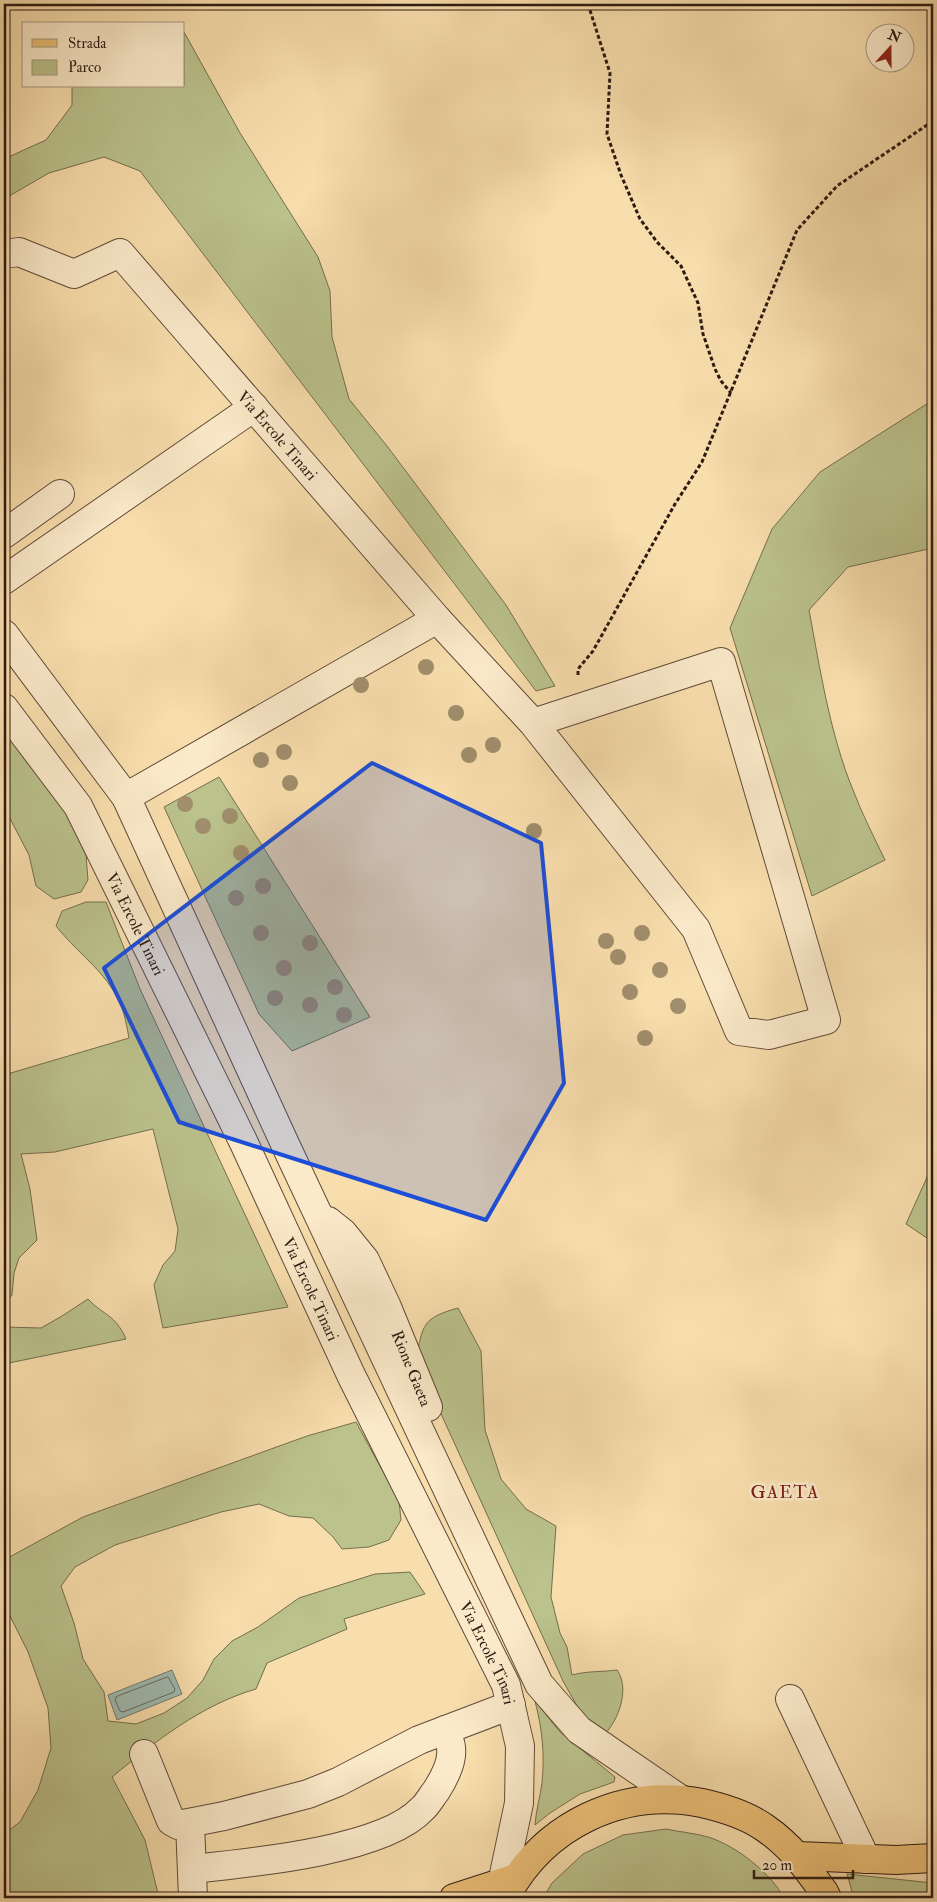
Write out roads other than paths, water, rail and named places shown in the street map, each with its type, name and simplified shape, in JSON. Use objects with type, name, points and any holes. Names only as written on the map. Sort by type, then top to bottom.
[{"type":"main road","name":"Via Ercole Tinari","points":[[506,1889],[547,1842],[587,1816],[633,1801],[680,1799],[724,1808],[764,1827],[798,1856],[827,1898]]},
{"type":"main road","points":[[798,1856],[896,1860],[933,1858]]},
{"type":"main road","points":[[454,1898],[506,1889]]},
{"type":"street","name":"Via Ercole Tinari","points":[[4,254],[19,252],[74,274],[120,253],[437,619],[533,724],[696,929],[739,1031],[769,1036],[826,1020],[721,662],[533,724]]},
{"type":"street","points":[[4,580],[254,407]]},
{"type":"street","points":[[4,534],[60,494]]},
{"type":"street","points":[[126,797],[437,619]]},
{"type":"street","name":"Via Ercole Tinari","points":[[4,634],[126,797],[317,1212],[539,1684],[579,1730],[680,1799]]},
{"type":"street","name":"Via Ercole Tinari","points":[[4,708],[78,806],[243,1141],[351,1375],[506,1685],[520,1746],[518,1803],[506,1889]]},
{"type":"street","points":[[790,1699],[866,1859]]},
{"type":"street","points":[[144,1754],[171,1821],[178,1825],[308,1794],[338,1782],[419,1740],[511,1705]]},
{"type":"street","points":[[192,1869],[274,1860],[373,1838],[398,1826],[422,1810],[440,1784],[450,1761],[452,1748],[445,1730]]},
{"type":"street","points":[[190,1823],[193,1898]]},
{"type":"water","points":[[172,1670],[182,1694],[117,1720],[108,1695]]},
{"type":"district","name":"GAETA","points":[[785,1492]]}]
